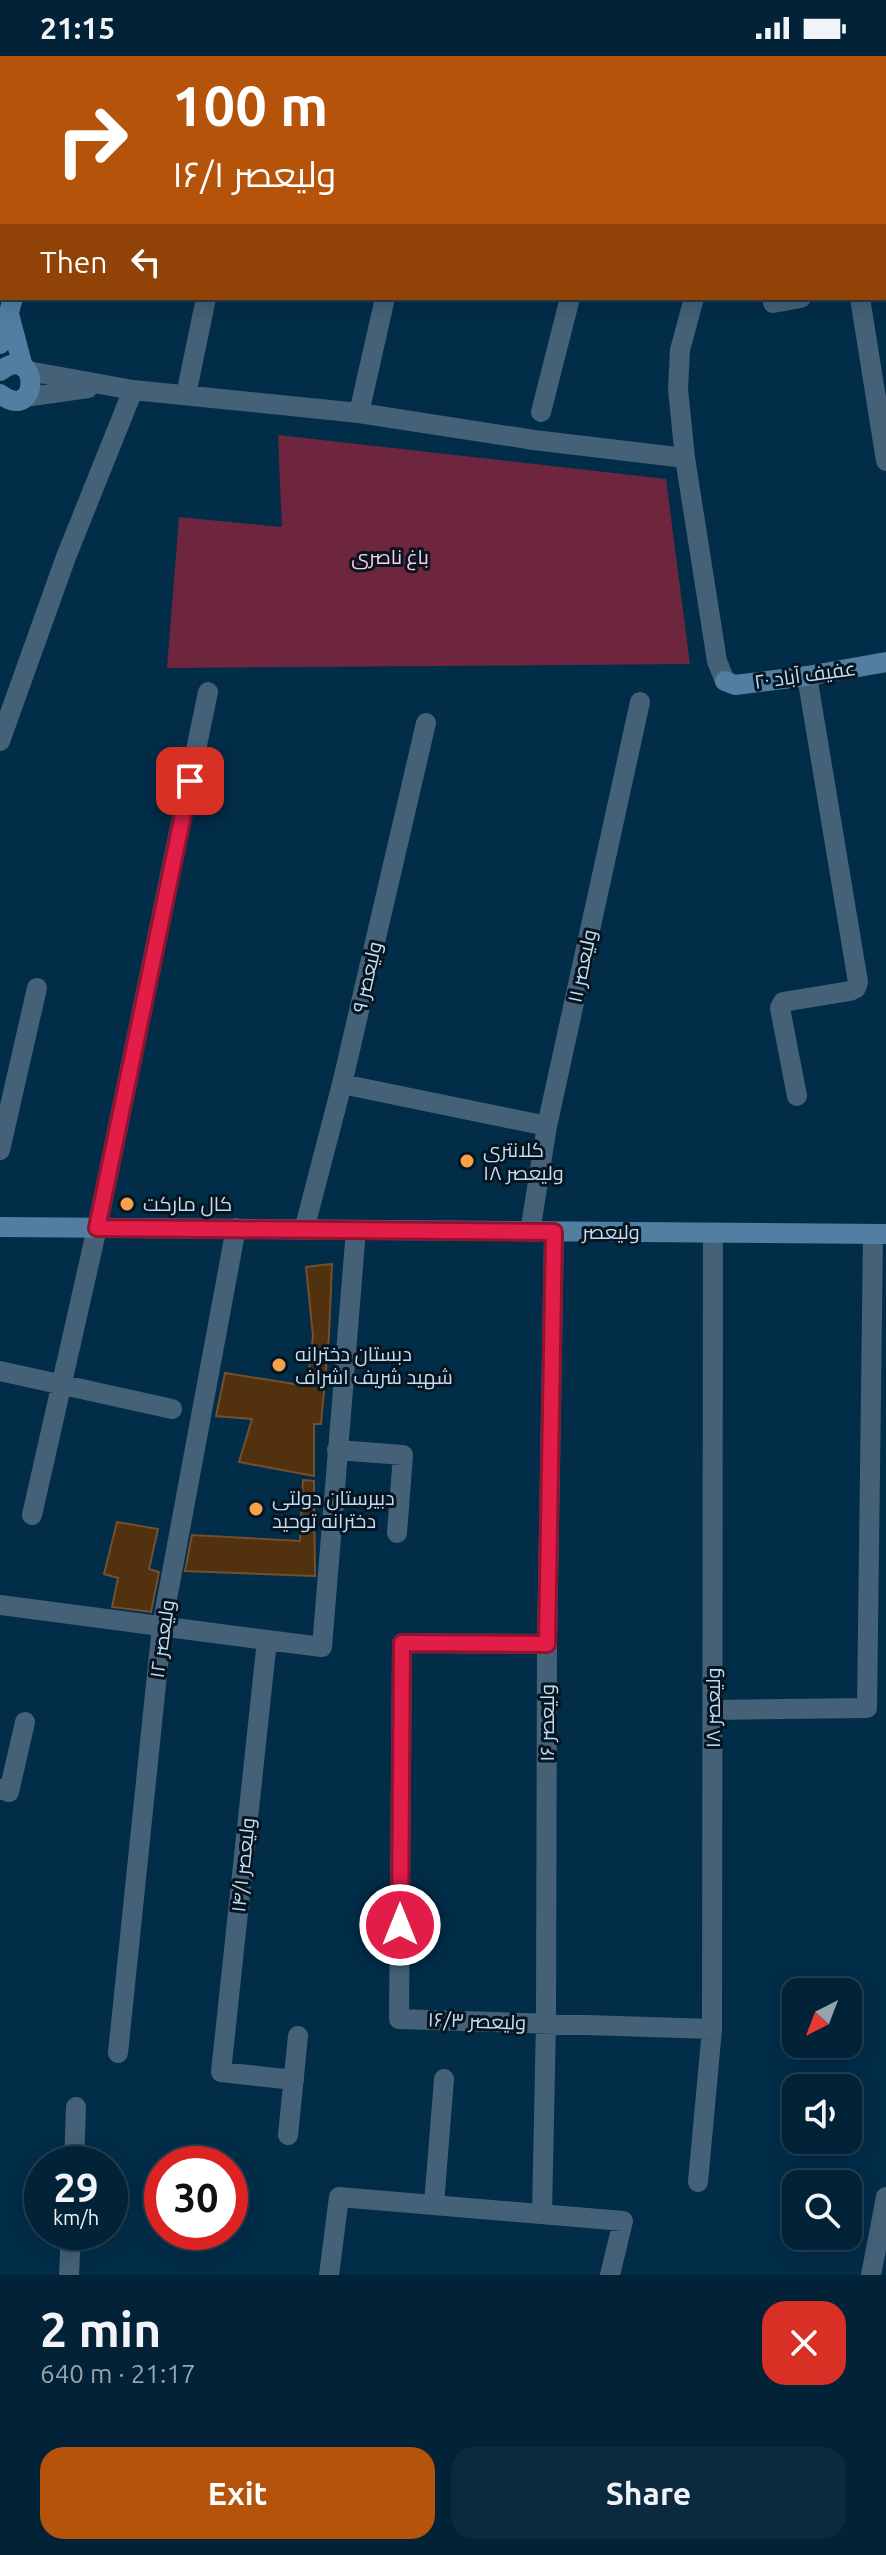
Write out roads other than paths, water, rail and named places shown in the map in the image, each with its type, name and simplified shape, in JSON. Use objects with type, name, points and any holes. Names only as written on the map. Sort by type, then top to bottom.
[{"type":"main road","points":[[0,344],[11,306]]},
{"type":"main road","points":[[0,413],[32,381],[25,369],[11,306]]},
{"type":"main road","points":[[0,371],[13,364],[25,369]]},
{"type":"main road","name":"عفیف آباد ۲۰","points":[[725,681],[735,685],[886,662]]},
{"type":"main road","name":"ولیعصر","points":[[0,1227],[880,1234]]},
{"type":"street","points":[[186,395],[206,300]]},
{"type":"street","points":[[359,413],[385,300]]},
{"type":"street","points":[[541,412],[569,300]]},
{"type":"street","points":[[693,300],[680,350],[678,389],[685,458],[717,661],[725,681]]},
{"type":"street","points":[[773,303],[790,300]]},
{"type":"street","points":[[860,300],[886,461]]},
{"type":"street","points":[[25,369],[133,390],[359,413],[534,440],[685,458]]},
{"type":"street","points":[[15,397],[104,386]]},
{"type":"street","points":[[0,741],[66,557],[133,390]]},
{"type":"street","points":[[797,1096],[780,1008],[783,1002],[850,991],[856,988],[858,982],[807,676]]},
{"type":"street","points":[[32,1515],[97,1228],[208,692]]},
{"type":"street","name":"۱۱ ولیعصر","points":[[530,1232],[547,1126],[640,702]]},
{"type":"street","name":"۹ ولیعصر","points":[[304,1230],[342,1084],[426,723]]},
{"type":"street","points":[[0,1150],[37,988]]},
{"type":"street","points":[[342,1084],[547,1126]]},
{"type":"street","name":"۱۲ ولیعصر","points":[[118,2053],[162,1626],[236,1228]]},
{"type":"street","points":[[0,1605],[322,1647],[356,1230]]},
{"type":"street","name":"۱۶ ولیعصر","points":[[542,2214],[554,1232]]},
{"type":"street","name":"۱۸ ولیعصر","points":[[698,2182],[712,2029],[713,1233]]},
{"type":"street","points":[[713,1710],[867,1708],[880,1234]]},
{"type":"street","points":[[0,1371],[172,1409]]},
{"type":"street","points":[[337,1450],[403,1455],[397,1533]]},
{"type":"street","name":"۱۴/۱ ولیعصر","points":[[267,1640],[221,2072],[294,2080]]},
{"type":"street","name":"۱۶/۳ ولیعصر","points":[[546,2023],[399,2019],[402,1643],[547,1644]]},
{"type":"street","points":[[0,1789],[9,1792],[25,1722]]},
{"type":"street","points":[[546,2023],[712,2029]]},
{"type":"street","points":[[288,2135],[298,2036]]},
{"type":"street","points":[[434,2204],[444,2079]]},
{"type":"street","points":[[75,2146],[76,2107]]},
{"type":"street","points":[[329,2275],[339,2197],[623,2221],[610,2275]]},
{"type":"street","points":[[871,2275],[886,2197]]},
{"type":"street","points":[[69,2275],[70,2250]]},
{"type":"place","name":"کلانتری ۱۸ ولیعصر","points":[[467,1161]]},
{"type":"place","name":"کال مارکت","points":[[127,1204]]},
{"type":"place","name":"دبستان دخترانه شهید شریف اشراف","points":[[279,1365]]},
{"type":"place","name":"دبیرستان دولتی دخترانه توحید","points":[[256,1509]]},
{"type":"park label","name":"باغ ناصری","points":[[390,557]]}]
